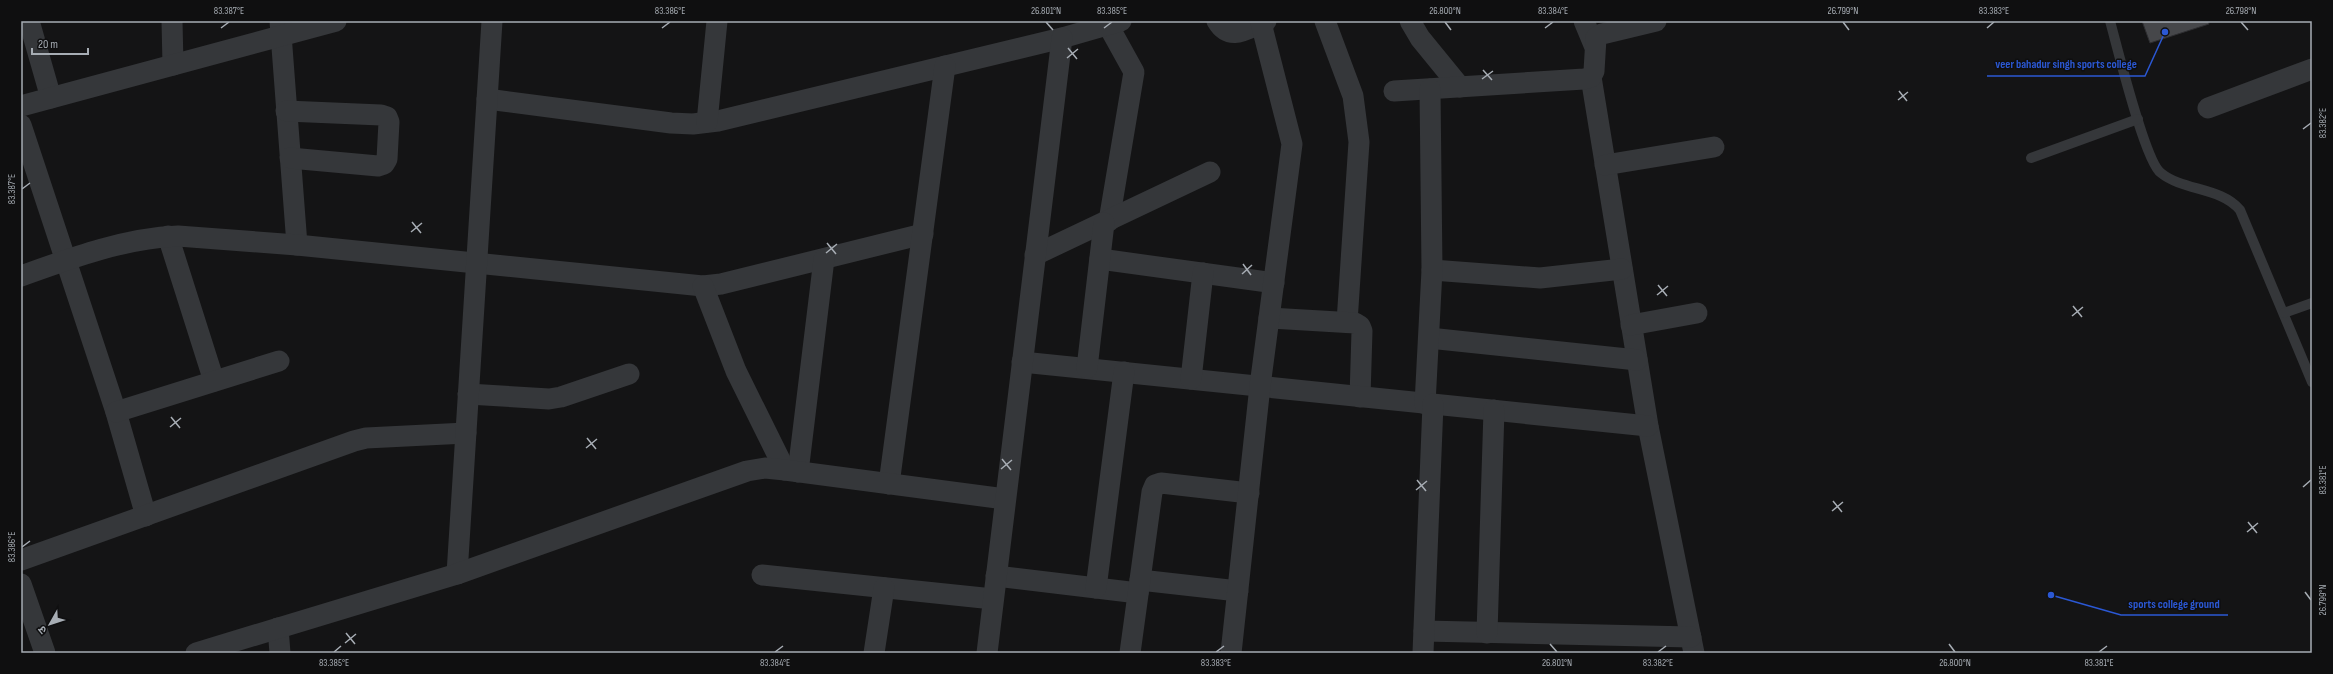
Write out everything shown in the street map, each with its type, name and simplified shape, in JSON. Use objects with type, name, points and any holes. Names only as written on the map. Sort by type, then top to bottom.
[{"type":"street","points":[[30,21],[51,98]]},
{"type":"street","points":[[172,21],[173,65]]},
{"type":"street","points":[[21,106],[173,65],[280,29],[336,21]]},
{"type":"street","points":[[457,574],[492,21]]},
{"type":"street","points":[[708,122],[717,21]]},
{"type":"street","points":[[1217,21],[1221,28],[1228,33],[1237,33],[1264,22],[1292,144],[1260,386],[1231,653]]},
{"type":"street","points":[[1325,21],[1353,96],[1359,142],[1347,322]]},
{"type":"street","points":[[1410,21],[1420,38],[1460,87]]},
{"type":"street","points":[[1584,21],[1594,45]]},
{"type":"street","points":[[1424,631],[1487,633],[1693,645],[1648,426],[1591,78],[1594,71],[1594,45],[1596,38],[1602,34],[1656,21]]},
{"type":"street","points":[[487,99],[671,123],[708,122],[1062,38],[1114,23],[1134,72],[1100,259],[1087,368]]},
{"type":"street","points":[[280,29],[297,245]]},
{"type":"street","points":[[986,653],[1062,38]]},
{"type":"street","points":[[889,484],[945,66]]},
{"type":"street","points":[[2208,108],[2312,69]]},
{"type":"street","points":[[1394,91],[1591,78]]},
{"type":"street","points":[[1423,653],[1429,404],[1428,338],[1432,270],[1430,89]]},
{"type":"street","points":[[286,111],[381,115],[387,117],[389,122],[387,159],[384,164],[378,166],[290,158]]},
{"type":"street","points":[[21,124],[116,412],[146,516]]},
{"type":"street","points":[[1605,165],[1714,147]]},
{"type":"street","points":[[1035,256],[1210,172]]},
{"type":"street","points":[[21,276],[65,260],[142,240],[168,236],[297,245],[703,286],[824,259],[922,234]]},
{"type":"street","points":[[168,236],[214,381]]},
{"type":"street","points":[[791,471],[824,259]]},
{"type":"street","points":[[1100,259],[1274,283]]},
{"type":"street","points":[[1432,270],[1540,278],[1622,269]]},
{"type":"street","points":[[1191,379],[1203,273]]},
{"type":"street","points":[[703,286],[736,370],[791,471]]},
{"type":"street","points":[[1631,325],[1697,313]]},
{"type":"street","points":[[1269,318],[1347,322],[1360,326],[1362,331],[1360,397]]},
{"type":"street","points":[[1428,338],[1637,360]]},
{"type":"street","points":[[116,412],[279,361]]},
{"type":"street","points":[[1022,362],[1648,426]]},
{"type":"street","points":[[1096,588],[1124,372]]},
{"type":"street","points":[[468,394],[549,399],[561,397],[629,374]]},
{"type":"street","points":[[1487,633],[1494,410]]},
{"type":"street","points":[[21,560],[354,441],[366,438],[466,433]]},
{"type":"street","points":[[196,653],[457,574],[727,476],[759,469],[791,471],[1005,499]]},
{"type":"street","points":[[1130,653],[1152,492],[1155,485],[1161,483],[1249,493]]},
{"type":"street","points":[[762,575],[993,599]]},
{"type":"street","points":[[996,576],[1096,588],[1139,586],[1238,591]]},
{"type":"street","points":[[21,584],[45,653]]},
{"type":"street","points":[[874,653],[884,588]]},
{"type":"street","points":[[278,628],[280,653]]},
{"type":"lane","points":[[2110,21],[2151,161],[2160,173],[2229,200],[2240,210],[2312,382]]},
{"type":"lane","points":[[2031,158],[2138,119]]},
{"type":"lane","points":[[2284,313],[2312,303]]},
{"type":"building","points":[[2142,21],[2208,21],[2209,24],[2150,43]]},
{"type":"place","name":"veer bahadur singh sports college","points":[[2165,32]]},
{"type":"place","name":"sports college ground","points":[[2051,595]]}]
